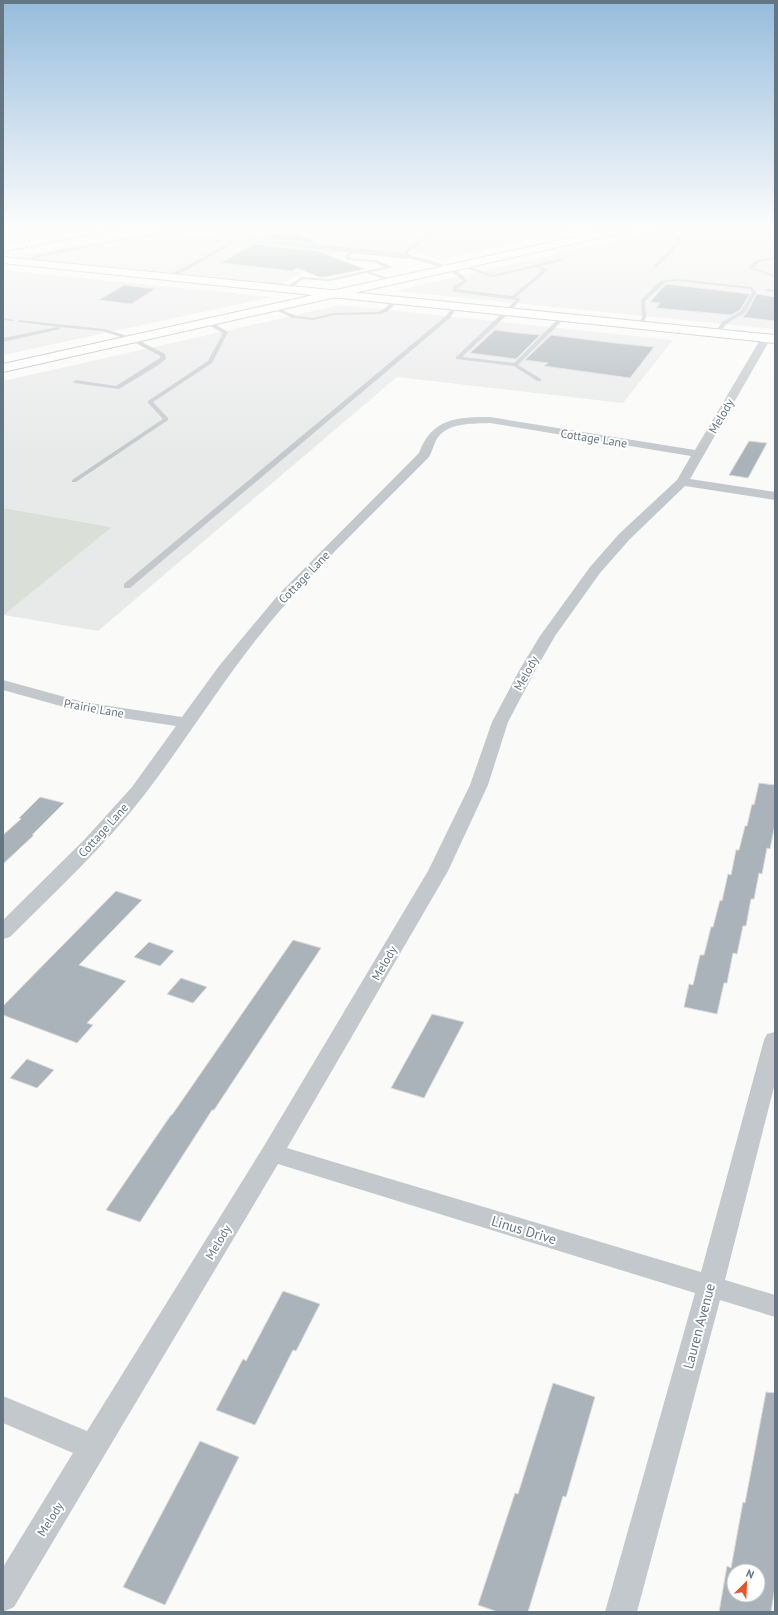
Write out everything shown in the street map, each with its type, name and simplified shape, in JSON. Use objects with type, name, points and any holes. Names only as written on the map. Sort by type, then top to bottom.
[{"type":"main road","points":[[3,368],[290,304]]},
{"type":"main road","points":[[440,304],[771,338]]},
{"type":"street","name":"Melody","points":[[3,1596],[272,1153],[438,871],[479,785],[500,722],[528,669],[552,630],[595,570],[624,537],[682,482],[771,338]]},
{"type":"street","name":"Cottage Lane","points":[[3,932],[102,832],[138,791],[225,669],[260,624],[425,454],[428,443],[434,432],[445,426],[470,420],[490,420],[699,454]]},
{"type":"street","points":[[682,482],[775,496]]},
{"type":"street","name":"Prairie Lane","points":[[3,685],[82,707],[187,723]]},
{"type":"street","name":"Lauren Avenue","points":[[622,1612],[775,1040]]},
{"type":"street","name":"Linus Drive","points":[[272,1153],[775,1306]]},
{"type":"street","points":[[3,1408],[94,1448]]},
{"type":"lane","points":[[273,308],[295,317],[313,319],[334,314],[379,313],[386,310],[392,304]]},
{"type":"lane","points":[[514,304],[458,358],[515,365],[539,380]]},
{"type":"lane","points":[[640,325],[644,317],[643,304]]},
{"type":"lane","points":[[717,333],[726,320],[742,313],[747,304]]},
{"type":"lane","points":[[127,586],[448,317],[456,306]]},
{"type":"lane","points":[[515,365],[563,317]]},
{"type":"lane","points":[[3,319],[12,320]]},
{"type":"lane","points":[[20,321],[104,330],[132,339],[164,355],[163,359],[117,388],[76,382]]},
{"type":"lane","points":[[74,481],[166,419],[150,402],[210,362],[226,332],[208,322]]},
{"type":"lane","points":[[3,340],[65,326]]},
{"type":"shaded area","points":[[3,304],[238,304],[3,355]]},
{"type":"shaded area","points":[[529,304],[775,304],[775,329]]},
{"type":"shaded area","points":[[340,305],[673,340],[623,403],[397,377],[98,631],[4,615],[112,527],[3,508],[3,381]]},
{"type":"shaded area","points":[[3,508],[112,527],[4,615]]},
{"type":"building","points":[[659,304],[744,304],[740,310],[731,315],[656,308]]},
{"type":"building","points":[[751,304],[775,304],[775,321],[742,317],[746,314]]},
{"type":"building","points":[[495,330],[540,335],[516,359],[470,353]]},
{"type":"building","points":[[551,335],[654,347],[630,378],[544,366],[548,363],[525,360]]},
{"type":"building","points":[[749,441],[767,443],[748,478],[729,475]]},
{"type":"building","points":[[759,783],[775,785],[775,824],[770,849],[767,848],[762,874],[759,873],[754,899],[751,899],[746,926],[743,926],[737,954],[733,953],[727,983],[724,983],[717,1014],[684,1007],[689,984],[693,985],[700,955],[704,955],[720,900],[722,901],[728,874],[731,875],[736,850],[739,850],[752,804],[754,805]]},
{"type":"building","points":[[40,797],[64,803],[32,835],[34,835],[3,864],[3,835],[21,819],[19,818]]},
{"type":"building","points":[[116,891],[142,900],[79,965],[126,981],[87,1023],[93,1025],[77,1043],[3,1015],[3,1006]]},
{"type":"building","points":[[293,940],[321,948],[214,1110],[212,1110],[140,1222],[106,1210],[171,1115]]},
{"type":"building","points":[[149,942],[174,951],[160,966],[134,957]]},
{"type":"building","points":[[181,978],[207,987],[193,1003],[167,994]]},
{"type":"building","points":[[432,1014],[464,1022],[424,1098],[391,1088]]},
{"type":"building","points":[[27,1059],[54,1070],[37,1088],[10,1078]]},
{"type":"building","points":[[283,1291],[320,1304],[296,1351],[293,1350],[255,1425],[216,1410],[243,1359],[246,1361]]},
{"type":"building","points":[[553,1383],[595,1397],[566,1497],[563,1496],[528,1612],[498,1612],[478,1605],[515,1493],[518,1494]]},
{"type":"building","points":[[766,1392],[775,1393],[775,1587],[771,1612],[719,1612],[726,1572],[726,1603],[766,1603],[766,1563],[732,1563],[743,1502],[745,1503]]},
{"type":"building","points":[[200,1441],[239,1457],[165,1605],[123,1587]]}]
